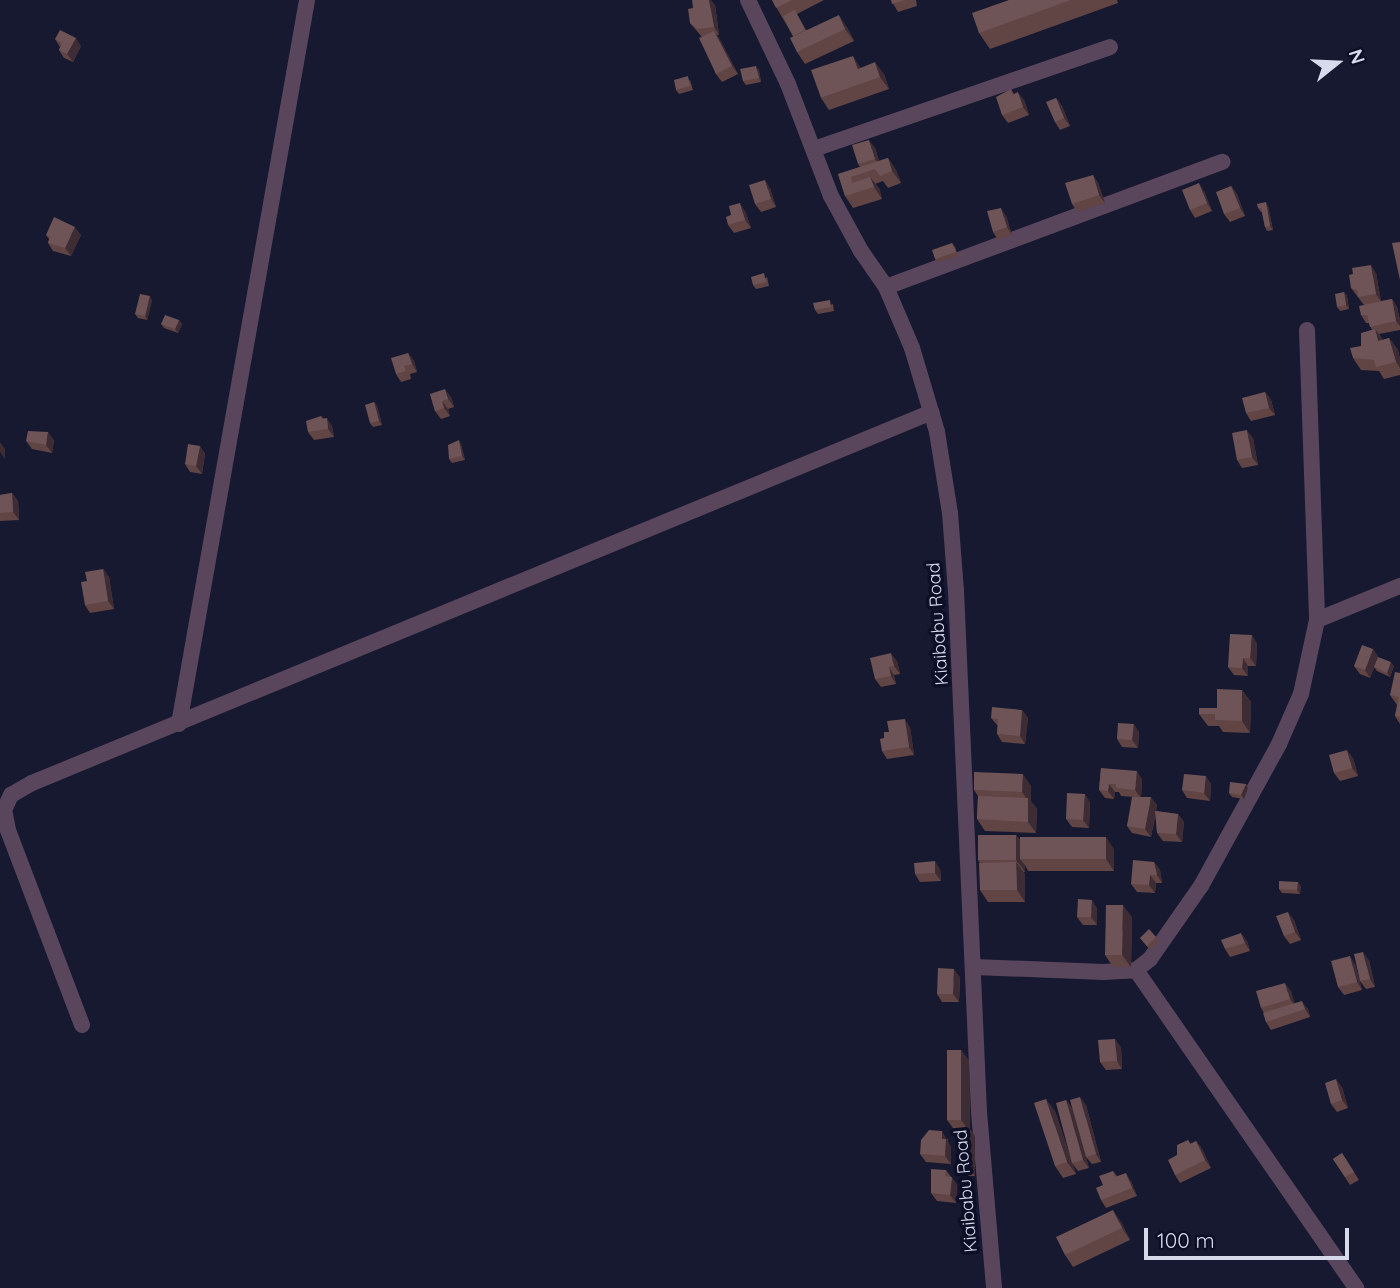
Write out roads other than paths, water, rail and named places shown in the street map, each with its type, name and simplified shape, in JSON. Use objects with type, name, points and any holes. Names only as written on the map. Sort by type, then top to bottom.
[{"type":"street","points":[[179,724],[307,0]]},
{"type":"street","name":"Kiaibabu Road","points":[[748,0],[788,84],[831,196],[861,251],[887,287],[912,348],[932,412],[946,489],[956,590],[981,1152],[994,1288]]},
{"type":"street","points":[[814,149],[1110,47]]},
{"type":"street","points":[[887,287],[1223,162]]},
{"type":"street","points":[[974,967],[1055,972],[1136,970],[1150,959],[1184,915],[1279,744],[1301,694],[1317,621],[1307,330]]},
{"type":"street","points":[[82,1025],[8,830],[4,810],[11,795],[32,783],[932,412]]},
{"type":"street","points":[[1317,621],[1400,586]]},
{"type":"street","points":[[1136,970],[1356,1288]]}]
